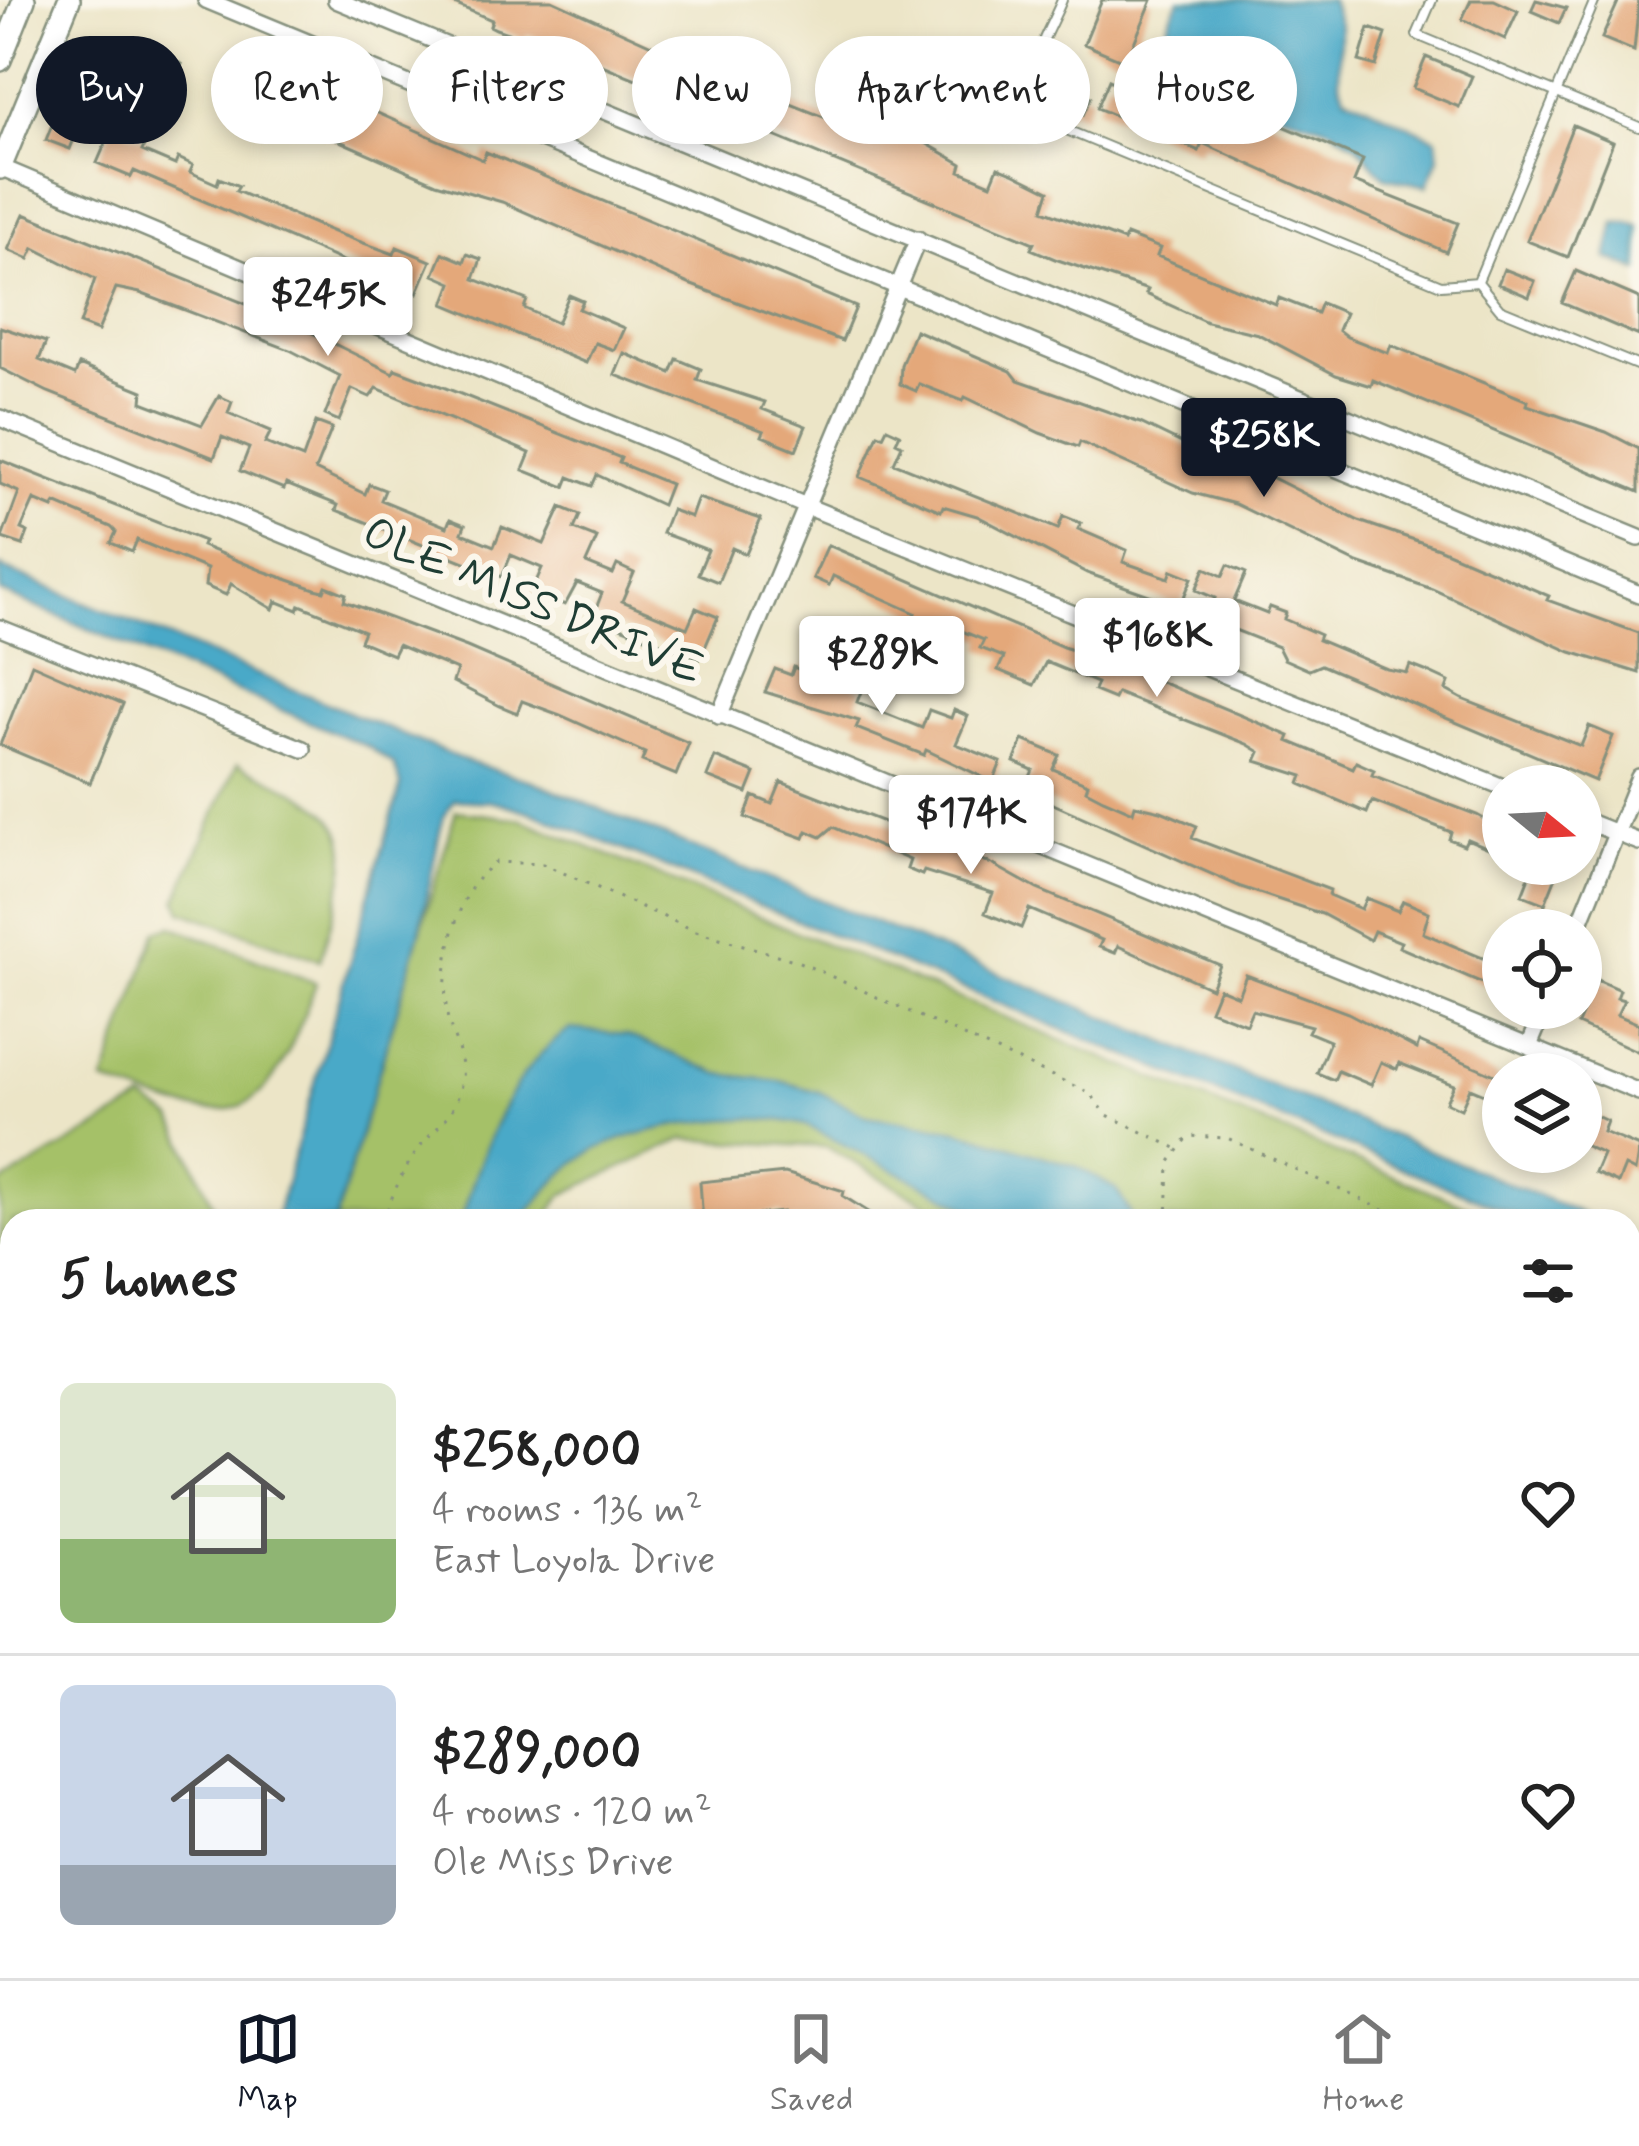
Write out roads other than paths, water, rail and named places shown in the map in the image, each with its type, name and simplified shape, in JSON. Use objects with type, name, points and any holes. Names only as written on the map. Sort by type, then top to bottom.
[{"type":"main road","points":[[0,59],[24,0]]},
{"type":"main road","points":[[0,167],[70,0]]},
{"type":"street","points":[[206,0],[1639,594]]},
{"type":"street","points":[[336,0],[1639,538]]},
{"type":"street","points":[[0,167],[806,506],[1482,779]]},
{"type":"street","points":[[719,716],[917,239]]},
{"type":"street","name":"OLE MISS DRIVE","points":[[0,418],[1639,1092]]},
{"type":"street","points":[[0,628],[303,748]]},
{"type":"street","points":[[1585,909],[1639,777]]},
{"type":"street","points":[[1602,827],[1639,842]]},
{"type":"street","points":[[1529,1046],[1536,1029]]},
{"type":"lane","points":[[1062,0],[1028,90],[1031,107],[1045,121],[1442,285],[1478,282]]},
{"type":"lane","points":[[1432,0],[1417,35],[1639,127]]},
{"type":"lane","points":[[1478,282],[1595,0]]},
{"type":"lane","points":[[1478,282],[1500,309],[1639,366]]},
{"type":"water","points":[[1179,0],[1331,0],[1340,27],[1339,83],[1345,95],[1437,139],[1439,157],[1427,186],[1384,177],[1357,145],[1330,128],[1297,118],[1297,36],[1166,36]]},
{"type":"water","points":[[1615,223],[1639,226],[1639,271],[1607,258]]},
{"type":"water","points":[[0,567],[1571,1209],[1502,1209],[536,814],[497,802],[455,800],[443,817],[419,935],[339,1209],[278,1209],[401,785],[394,765],[369,747],[0,592]]},
{"type":"water","points":[[571,1029],[627,1035],[720,1074],[780,1081],[819,1092],[867,1116],[958,1130],[1078,1167],[1116,1189],[1128,1209],[972,1209],[805,1125],[755,1119],[694,1123],[634,1135],[586,1155],[531,1209],[465,1209],[500,1114],[549,1045]]}]
